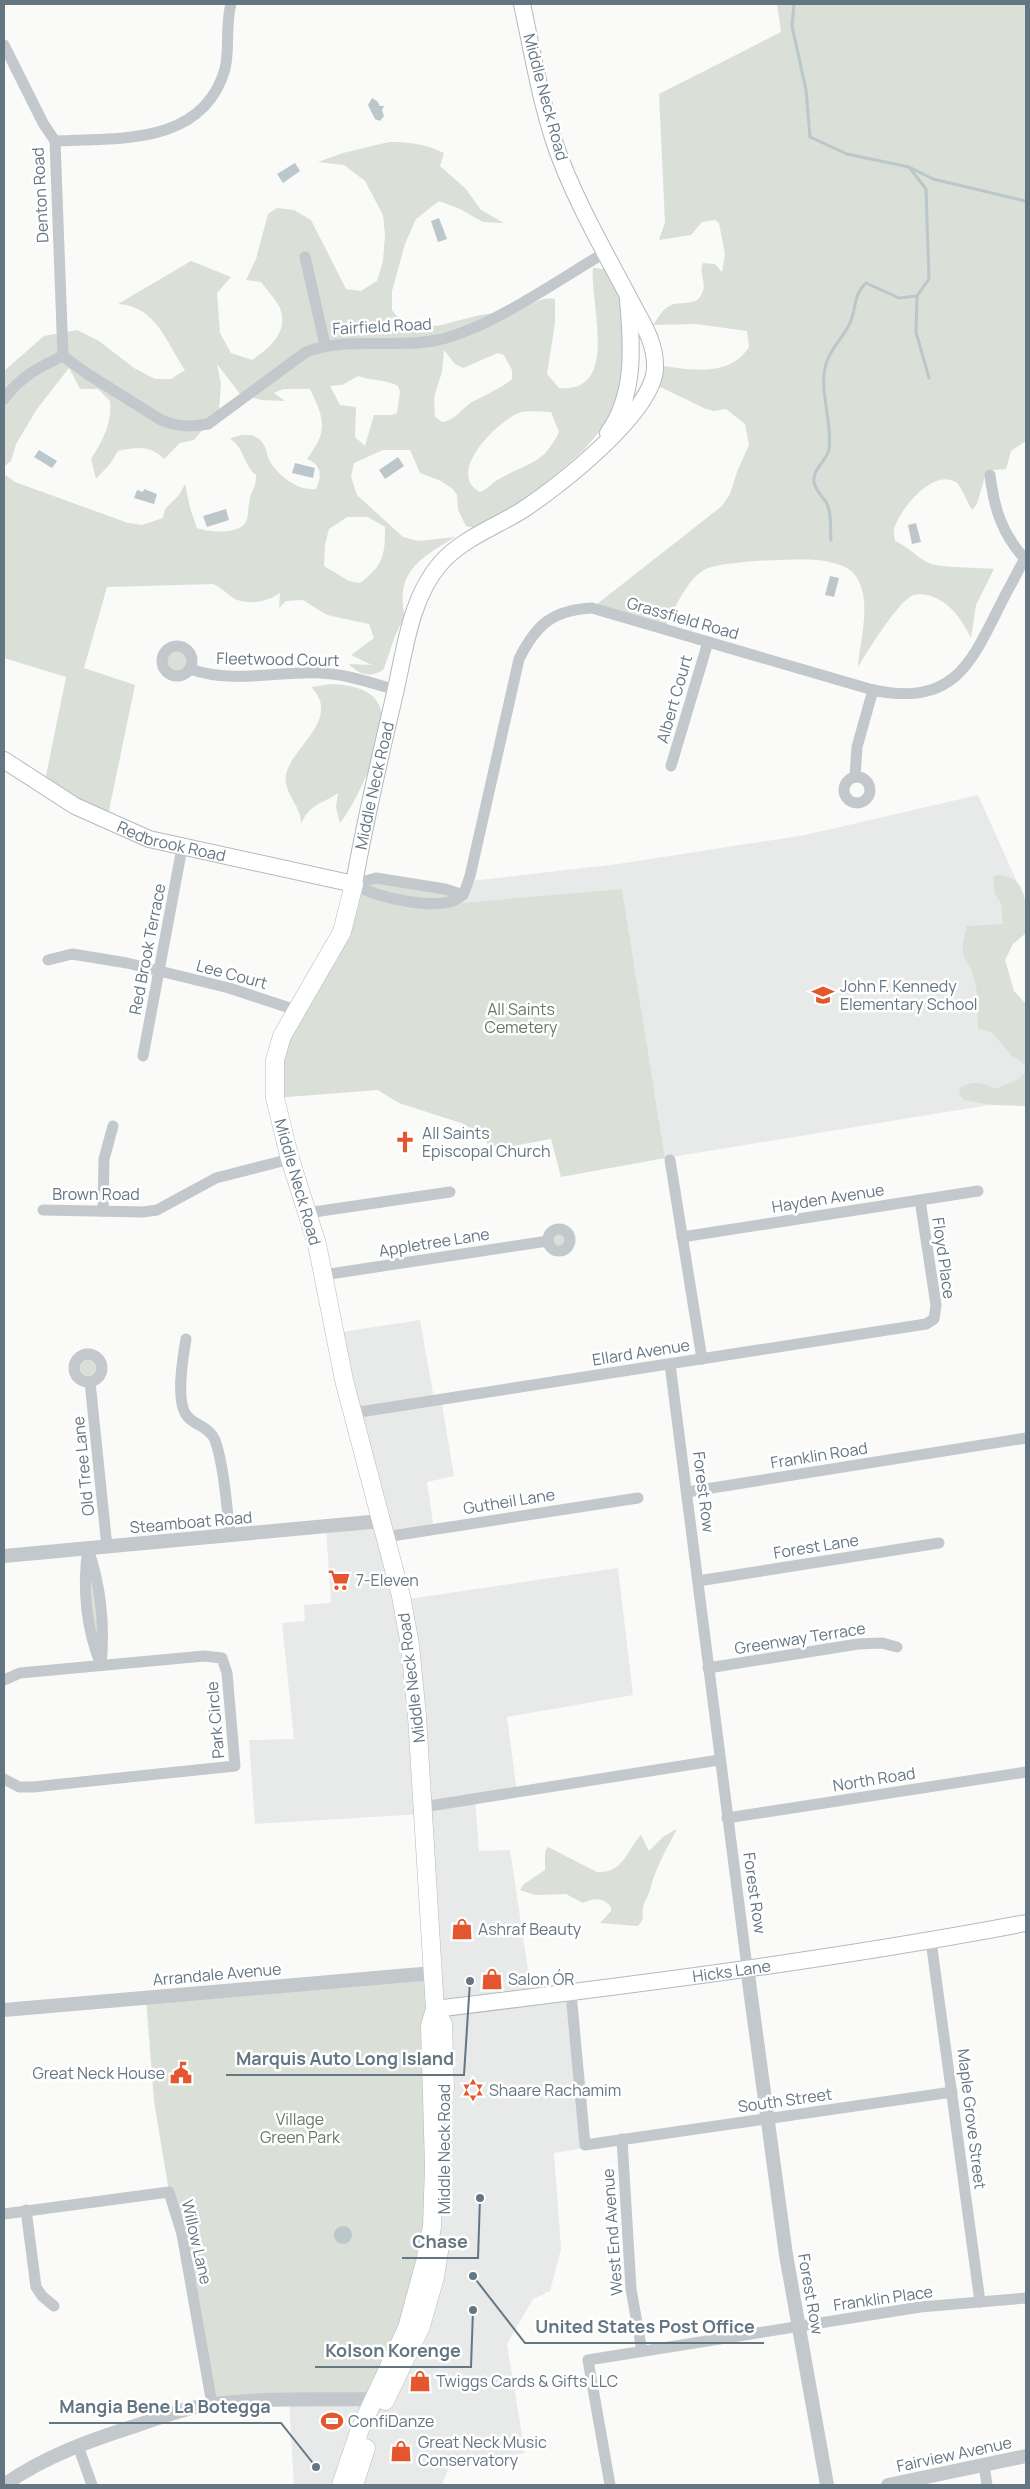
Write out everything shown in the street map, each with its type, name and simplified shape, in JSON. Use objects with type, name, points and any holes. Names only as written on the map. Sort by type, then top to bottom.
[{"type":"main road","name":"Middle Neck Road","points":[[341,2485],[360,2429],[380,2399],[421,2326],[435,2277],[443,2229],[446,2149],[442,2024],[435,2009],[423,1807],[410,1646],[401,1596],[353,1413],[324,1275],[308,1213],[290,1159],[275,1098],[275,1060],[282,1036],[342,932],[396,690],[420,595],[428,579],[441,562],[453,551],[524,509],[592,454],[631,418],[644,399],[654,378],[654,359],[647,329],[627,295],[570,181],[555,144],[522,4]]},
{"type":"main road","name":"Middle Neck Road","points":[[592,454],[612,427],[621,410],[630,373],[630,329],[627,295]]},
{"type":"main road","name":"Redbrook Road","points":[[4,760],[75,806],[144,837],[182,848],[354,884]]},
{"type":"main road","name":"Hicks Lane","points":[[435,2009],[571,1993],[931,1941],[1026,1922]]},
{"type":"main road","name":"Middle Neck Road","points":[[354,2485],[380,2399]]},
{"type":"street","points":[[55,141],[152,136],[182,124],[196,113],[213,94],[225,68],[231,4]]},
{"type":"street","name":"Denton Road","points":[[4,45],[43,123],[55,141],[63,356]]},
{"type":"street","name":"Fairfield Road","points":[[63,356],[86,373],[161,420],[171,424],[190,427],[208,424],[220,417],[288,363],[306,352],[324,345],[408,343],[451,336],[498,315],[606,252]]},
{"type":"street","points":[[305,257],[324,345]]},
{"type":"street","points":[[4,399],[14,386],[32,371],[63,356]]},
{"type":"street","points":[[990,475],[1002,528],[1011,543],[1026,558]]},
{"type":"street","name":"Grassfield Road","points":[[462,895],[470,876],[519,659],[531,636],[547,620],[562,612],[592,608],[873,690],[907,695],[921,694],[938,688],[954,678],[972,658],[1026,558]]},
{"type":"street","name":"Albert Court","points":[[671,766],[708,642]]},
{"type":"street","name":"Fleetwood Court","points":[[190,669],[226,677],[308,673],[334,674],[396,690]]},
{"type":"street","points":[[854,777],[857,747],[873,690]]},
{"type":"street","name":"Red Brook Terrace","points":[[143,1056],[182,848]]},
{"type":"street","points":[[354,884],[376,878],[445,889],[462,895]]},
{"type":"street","points":[[354,884],[365,892],[432,904],[449,903],[462,895]]},
{"type":"street","name":"Lee Court","points":[[48,960],[72,954],[127,963],[229,988],[296,1010]]},
{"type":"street","points":[[102,1211],[104,1159],[113,1126]]},
{"type":"street","name":"Brown Road","points":[[43,1210],[157,1210],[216,1178],[290,1159]]},
{"type":"street","points":[[670,1160],[702,1359]]},
{"type":"street","name":"Hayden Avenue","points":[[682,1237],[978,1191]]},
{"type":"street","points":[[308,1213],[450,1192]]},
{"type":"street","name":"Floyd Place","points":[[920,1200],[936,1305],[934,1320]]},
{"type":"street","name":"Appletree Lane","points":[[324,1275],[548,1241]]},
{"type":"street","name":"Ellard Avenue","points":[[353,1413],[926,1324],[934,1320]]},
{"type":"street","points":[[186,1339],[181,1368],[183,1411],[188,1418],[207,1430],[214,1439],[226,1494],[230,1536]]},
{"type":"street","name":"Forest Row","points":[[670,1364],[719,1760],[786,2255],[827,2485]]},
{"type":"street","name":"Old Tree Lane","points":[[90,1382],[107,1547]]},
{"type":"street","name":"Franklin Road","points":[[687,1492],[1026,1438]]},
{"type":"street","name":"Gutheil Lane","points":[[383,1529],[638,1498]]},
{"type":"street","name":"Steamboat Road","points":[[4,1556],[230,1536],[383,1529]]},
{"type":"street","name":"Forest Lane","points":[[698,1581],[939,1543]]},
{"type":"street","points":[[88,1549],[98,1582],[104,1640],[101,1665]]},
{"type":"street","name":"Greenway Terrace","points":[[708,1668],[858,1644],[882,1643],[897,1646]]},
{"type":"street","name":"Park Circle","points":[[4,1680],[20,1673],[204,1656],[222,1658],[227,1673],[235,1766],[33,1787],[19,1787],[4,1779]]},
{"type":"street","points":[[423,1807],[719,1760]]},
{"type":"street","name":"North Road","points":[[727,1818],[1026,1772]]},
{"type":"street","name":"Maple Grove Street","points":[[931,1941],[980,2302]]},
{"type":"street","name":"Arrandale Avenue","points":[[4,2010],[433,1973]]},
{"type":"street","name":"South Street","points":[[571,1993],[585,2145],[952,2092]]},
{"type":"street","name":"West End Avenue","points":[[622,2140],[631,2289],[642,2351]]},
{"type":"street","name":"Willow Lane","points":[[4,2214],[169,2192],[182,2234],[212,2404]]},
{"type":"street","points":[[26,2210],[36,2287],[42,2296],[54,2306]]},
{"type":"street","name":"Franklin Place","points":[[610,2485],[588,2360],[920,2307],[1026,2298]]},
{"type":"street","points":[[4,2485],[28,2469],[78,2446],[167,2415],[212,2404],[271,2400],[380,2399]]},
{"type":"street","points":[[78,2446],[92,2485]]},
{"type":"street","name":"Fairview Avenue","points":[[896,2485],[1026,2456]]},
{"type":"street","points":[[984,2465],[987,2485]]},
{"type":"shaded area","points":[[372,98],[380,106],[384,106],[382,110],[384,116],[380,121],[375,119],[368,105]]},
{"type":"shaded area","points":[[295,163],[300,171],[283,183],[277,174]]},
{"type":"shaded area","points":[[439,218],[447,239],[438,242],[431,221]]},
{"type":"shaded area","points":[[39,450],[57,461],[52,468],[34,457]]},
{"type":"shaded area","points":[[398,457],[404,466],[385,479],[379,470]]},
{"type":"shaded area","points":[[295,463],[315,468],[313,478],[292,473]]},
{"type":"shaded area","points":[[144,489],[157,494],[154,504],[134,498],[137,490],[143,492]]},
{"type":"shaded area","points":[[226,509],[229,520],[207,527],[203,516]]},
{"type":"shaded area","points":[[916,523],[921,542],[912,544],[908,525]]},
{"type":"shaded area","points":[[830,576],[839,578],[834,597],[825,595]]},
{"type":"shaded area","name":"John F. Kennedy Elementary School","points":[[978,795],[1026,902],[989,940],[1026,1050],[1026,1099],[665,1158],[622,889],[450,904],[471,881],[618,864],[805,835]]},
{"type":"shaded area","points":[[420,1320],[434,1399],[441,1399],[454,1476],[427,1482],[434,1529],[385,1537],[402,1600],[618,1568],[633,1695],[507,1717],[517,1792],[475,1799],[479,1851],[510,1850],[532,1997],[571,1993],[584,2148],[554,2153],[561,2249],[550,2291],[533,2299],[507,2344],[525,2453],[449,2467],[442,2485],[294,2485],[289,2400],[433,2263],[423,1814],[255,1824],[249,1740],[294,1739],[282,1623],[305,1621],[304,1605],[331,1603],[326,1527],[381,1521],[335,1333]]},
{"type":"shaded area","points":[[339,2226],[347,2226],[352,2231],[350,2242],[339,2244],[334,2239],[334,2231]]},
{"type":"green space","points":[[777,4],[1026,4],[1026,441],[1011,451],[1006,469],[992,470],[986,473],[977,504],[972,510],[957,483],[948,479],[938,480],[919,492],[910,502],[897,521],[894,531],[895,541],[931,564],[994,569],[976,605],[971,638],[961,620],[948,605],[931,596],[914,595],[900,606],[892,616],[858,667],[864,620],[863,596],[855,575],[843,566],[832,563],[808,559],[777,560],[725,564],[704,570],[686,588],[664,629],[592,608],[722,506],[730,494],[749,445],[745,424],[726,409],[714,411],[706,409],[654,384],[656,365],[694,370],[719,368],[741,357],[749,347],[747,331],[696,324],[653,325],[660,314],[671,305],[698,300],[704,288],[703,263],[715,264],[722,272],[725,254],[719,223],[715,220],[702,222],[691,235],[659,240],[665,222],[659,94],[781,32]]},
{"type":"green space","points":[[389,142],[404,142],[431,147],[444,153],[440,166],[466,189],[481,210],[504,223],[483,222],[460,209],[439,201],[416,219],[405,244],[392,291],[392,310],[404,326],[425,327],[443,325],[480,315],[512,311],[542,300],[555,299],[555,323],[547,374],[559,388],[578,386],[590,376],[596,361],[598,343],[593,268],[604,269],[619,291],[625,321],[623,367],[618,398],[605,425],[583,451],[525,501],[474,528],[466,526],[458,510],[457,495],[453,489],[441,481],[420,473],[410,450],[383,450],[354,463],[351,477],[357,495],[403,537],[418,541],[455,537],[423,558],[408,575],[404,586],[403,598],[404,613],[409,616],[400,625],[383,670],[374,674],[361,673],[349,664],[372,665],[351,655],[374,638],[369,624],[327,615],[303,600],[286,601],[279,608],[280,593],[263,601],[245,602],[233,598],[213,584],[107,587],[84,668],[135,685],[107,820],[44,786],[66,677],[4,658],[4,474],[15,482],[128,523],[142,525],[163,518],[165,509],[179,495],[185,484],[197,528],[209,531],[231,531],[246,522],[256,475],[249,467],[235,442],[230,439],[244,435],[257,438],[264,445],[271,463],[284,478],[303,488],[316,489],[320,475],[319,471],[316,464],[307,459],[321,433],[322,425],[319,409],[310,389],[283,389],[274,393],[285,401],[261,400],[240,394],[217,364],[221,384],[219,411],[194,440],[180,443],[164,459],[154,451],[143,448],[118,451],[110,464],[96,479],[91,459],[106,432],[110,417],[110,401],[98,389],[80,389],[69,368],[37,409],[16,444],[11,461],[4,467],[4,371],[44,336],[77,330],[99,341],[134,368],[155,379],[171,379],[185,370],[159,327],[142,311],[131,306],[118,304],[191,261],[231,277],[217,293],[220,333],[231,353],[252,360],[271,345],[280,332],[282,325],[280,308],[274,298],[261,282],[246,280],[256,259],[268,214],[277,208],[294,210],[311,220],[346,289],[361,291],[377,281],[383,261],[385,235],[383,215],[365,181],[344,165],[318,162],[343,153]],"holes":[[[444,350],[455,364],[463,368],[498,353],[504,355],[512,370],[512,379],[470,404],[452,419],[442,422],[435,417],[434,397],[442,372]],[[358,376],[398,386],[400,392],[397,413],[374,415],[365,446],[355,437],[356,407],[340,405],[330,386],[342,385]],[[530,411],[551,412],[559,432],[553,443],[534,462],[499,479],[480,492],[471,484],[468,473],[471,461],[478,449],[487,437],[509,418],[519,413]],[[347,517],[368,517],[385,527],[382,559],[374,571],[360,583],[349,581],[324,566],[325,545],[329,529]]]},
{"type":"green space","points":[[177,648],[186,651],[189,660],[186,669],[177,672],[168,669],[165,660],[168,651]]},
{"type":"green space","points":[[332,684],[359,688],[371,695],[379,705],[381,716],[380,731],[363,784],[340,823],[336,808],[338,793],[312,808],[301,824],[298,811],[286,785],[287,771],[314,731],[319,720],[321,709],[319,698],[311,687]]},
{"type":"green space","points":[[997,875],[1008,877],[1021,887],[1026,904],[1026,933],[1013,944],[1005,960],[1014,991],[1026,1004],[1026,1068],[1022,1062],[1012,1056],[992,1032],[978,1029],[977,992],[972,971],[963,955],[963,942],[967,926],[1003,924],[1001,903],[995,894],[993,877]]},
{"type":"green space","points":[[377,880],[459,895],[435,901],[422,901],[396,896],[359,885]]},
{"type":"green space","name":"All Saints Cemetery","points":[[353,885],[436,905],[622,889],[665,1158],[561,1177],[551,1139],[492,1150],[485,1140],[464,1124],[399,1103],[378,1090],[275,1098],[275,1079],[298,1009]]},
{"type":"green space","points":[[1026,1072],[1026,1106],[993,1105],[964,1100],[959,1094],[961,1087],[974,1083],[995,1089],[1019,1079]]},
{"type":"green space","points":[[559,1231],[565,1234],[568,1240],[565,1246],[559,1249],[553,1246],[550,1240],[553,1234]]},
{"type":"green space","points":[[88,1357],[96,1360],[99,1368],[96,1376],[88,1379],[80,1376],[77,1368],[80,1360]]},
{"type":"green space","points":[[94,1572],[102,1641],[93,1640],[87,1573]]},
{"type":"green space","points":[[677,1829],[656,1871],[644,1905],[643,1919],[638,1926],[600,1923],[611,1911],[611,1907],[605,1901],[594,1899],[583,1903],[566,1894],[535,1895],[520,1890],[524,1884],[545,1870],[545,1852],[548,1847],[597,1872],[606,1872],[624,1860],[641,1835],[649,1851],[664,1836]]},
{"type":"green space","name":"Village Green Park","points":[[433,1973],[440,2214],[381,2399],[212,2406],[169,2192],[154,2101],[146,1998]]},
{"type":"waterway","points":[[794,4],[792,26],[806,90],[810,137],[847,154],[909,167],[926,189],[929,279],[917,296],[899,298],[866,283],[859,293],[849,325],[832,351],[824,371],[824,393],[830,438],[828,453],[815,473],[814,482],[828,506],[831,540]]},
{"type":"waterway","points":[[911,168],[933,179],[1025,201]]},
{"type":"waterway","points":[[917,296],[916,332],[929,378]]},
{"type":"place","name":"John F. Kennedy Elementary School","points":[[823,995]]},
{"type":"place","name":"All Saints Episcopal Church","points":[[405,1142]]},
{"type":"place","name":"7-Eleven","points":[[339,1580]]},
{"type":"place","name":"Ashraf Beauty","points":[[462,1929]]},
{"type":"place","name":"Salon ÓR","points":[[492,1979]]},
{"type":"place","name":"Marquis Auto Long Island","points":[[470,1981]]},
{"type":"place","name":"Great Neck House","points":[[181,2073]]},
{"type":"place","name":"Shaare Rachamim","points":[[473,2090]]},
{"type":"place","name":"Chase","points":[[480,2198]]},
{"type":"place","name":"United States Post Office","points":[[473,2276]]},
{"type":"place","name":"Kolson Korenge","points":[[473,2310]]},
{"type":"place","name":"Twiggs Cards & Gifts LLC","points":[[420,2381]]},
{"type":"place","name":"ConfiDanze","points":[[332,2421]]},
{"type":"place","name":"Great Neck Music Conservatory","points":[[401,2451]]},
{"type":"place","name":"Mangia Bene La Botegga","points":[[316,2467]]}]
